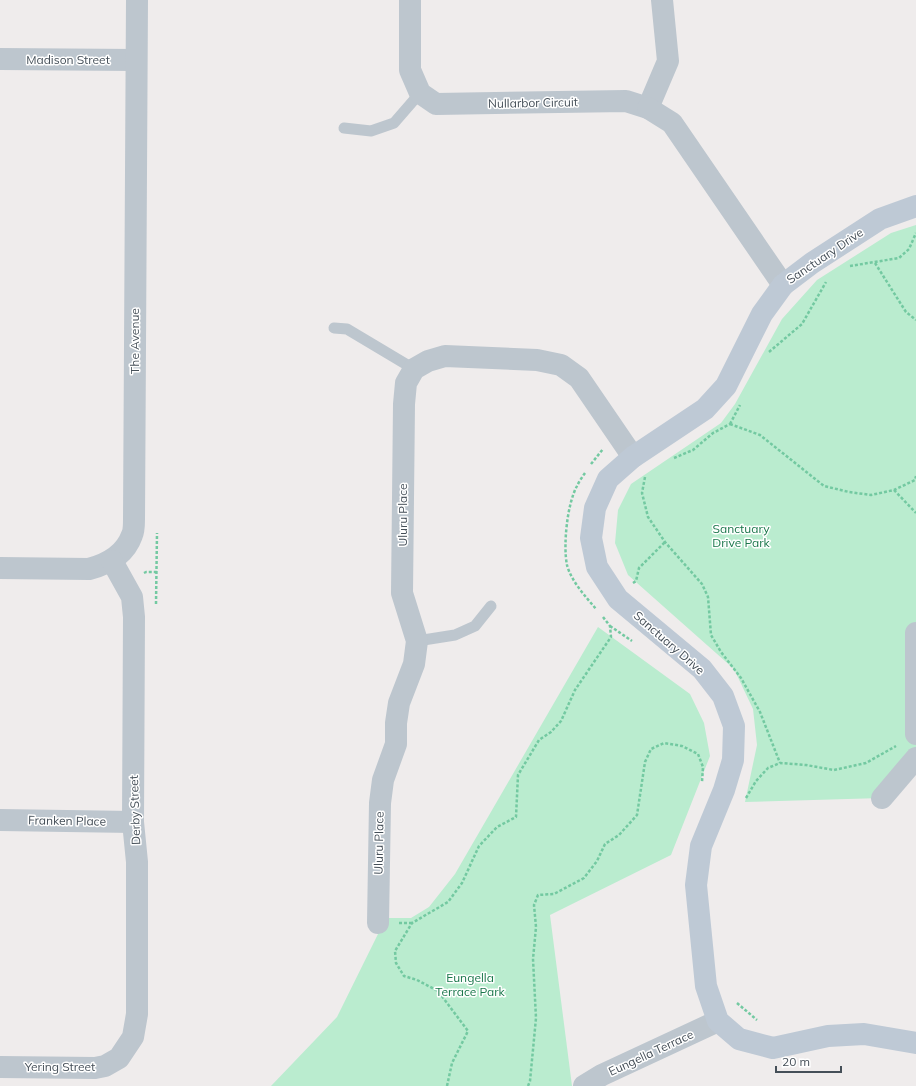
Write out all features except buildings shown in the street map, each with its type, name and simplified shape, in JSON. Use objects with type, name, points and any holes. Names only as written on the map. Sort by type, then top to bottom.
[{"type":"street","name":"The Avenue","points":[[0,568],[89,569],[112,561],[126,548],[133,535],[136,0]]},
{"type":"street","points":[[410,0],[410,70],[420,93]]},
{"type":"street","points":[[648,108],[668,61],[662,0]]},
{"type":"street","name":"Madison Street","points":[[0,59],[136,60]]},
{"type":"street","name":"Nullarbor Circuit","points":[[420,93],[436,104],[626,101],[648,108],[672,123],[783,285]]},
{"type":"street","name":"Sanctuary Drive","points":[[718,1021],[706,986],[696,885],[701,846],[724,790],[733,760],[734,726],[723,696],[702,669],[618,599],[597,567],[591,538],[595,508],[608,479],[633,457],[705,409],[726,386],[762,314],[783,285],[812,263],[880,220],[916,206]]},
{"type":"street","points":[[414,369],[428,360],[445,356],[537,360],[561,365],[580,378],[633,457]]},
{"type":"street","name":"Uluru Place","points":[[378,923],[380,802],[383,780],[396,744],[396,722],[399,703],[414,664],[416,641],[402,594],[404,404],[406,383],[414,369]]},
{"type":"street","name":"Derby Street","points":[[112,561],[132,597],[133,604],[133,822],[137,862],[137,1014],[134,1037],[119,1058]]},
{"type":"street","points":[[916,633],[916,732]]},
{"type":"street","points":[[882,798],[916,758]]},
{"type":"street","name":"Franken Place","points":[[0,820],[133,822]]},
{"type":"street","points":[[718,1021],[739,1039],[773,1048],[828,1036],[864,1034],[916,1043]]},
{"type":"street","name":"Eungella Terrace","points":[[584,1086],[602,1075],[718,1021]]},
{"type":"street","name":"Yering Street","points":[[0,1067],[79,1077],[95,1068],[105,1066],[119,1058]]},
{"type":"lane","points":[[344,128],[371,131],[394,123],[420,93]]},
{"type":"lane","points":[[334,328],[347,329],[414,369]]},
{"type":"lane","points":[[416,641],[455,635],[475,626],[491,606]]},
{"type":"path","points":[[843,270],[850,266],[876,263],[899,258],[909,249],[916,233]]},
{"type":"path","points":[[876,263],[906,312],[916,320]]},
{"type":"path","points":[[766,357],[770,350],[802,324],[824,283],[830,279]]},
{"type":"path","points":[[673,458],[693,450],[714,432],[730,424],[741,404]]},
{"type":"path","points":[[730,424],[760,435],[824,486],[871,495],[894,490],[915,480],[916,476]]},
{"type":"path","points":[[649,473],[645,478],[642,493],[648,517],[665,542],[702,584],[708,597],[711,635],[721,652],[741,678],[760,712],[780,763]]},
{"type":"path","points":[[894,490],[916,514]]},
{"type":"path","points":[[156,608],[157,532]]},
{"type":"path","points":[[633,642],[610,626],[602,616],[636,581],[639,568],[665,542]]},
{"type":"path","points":[[141,575],[146,572],[157,572]]},
{"type":"path","points":[[447,1086],[452,1063],[468,1031],[438,991],[417,980],[404,976],[396,963],[395,951],[412,923],[448,902],[462,883],[479,846],[497,827],[516,817],[518,775],[539,740],[551,732],[561,721],[575,690],[611,637],[610,626]]},
{"type":"path","points":[[744,802],[756,781],[768,768],[780,763],[806,765],[834,770],[866,763],[904,742],[916,732]]},
{"type":"path","points":[[528,1086],[530,1081],[536,1018],[534,959],[536,927],[534,906],[538,895],[554,894],[584,878],[597,861],[605,844],[619,835],[637,815],[645,762],[650,749],[664,743],[682,746],[698,754],[703,767],[702,782]]},
{"type":"path","points":[[702,782],[706,776]]},
{"type":"path","points":[[702,782],[724,790]]},
{"type":"path","points":[[735,1000],[738,1005],[757,1020],[764,1022]]},
{"type":"green space","name":"Sanctuary Drive Park","points":[[916,225],[916,758],[882,798],[745,802],[757,745],[753,709],[734,669],[628,575],[615,543],[618,510],[631,484],[721,423],[735,404],[782,319],[817,280],[891,233]]},
{"type":"green space","name":"Eungella Terrace Park","points":[[598,627],[690,694],[704,723],[710,756],[671,855],[550,915],[572,1086],[271,1086],[337,1017],[378,934],[378,923],[386,918],[411,918],[429,907],[455,874]]}]
